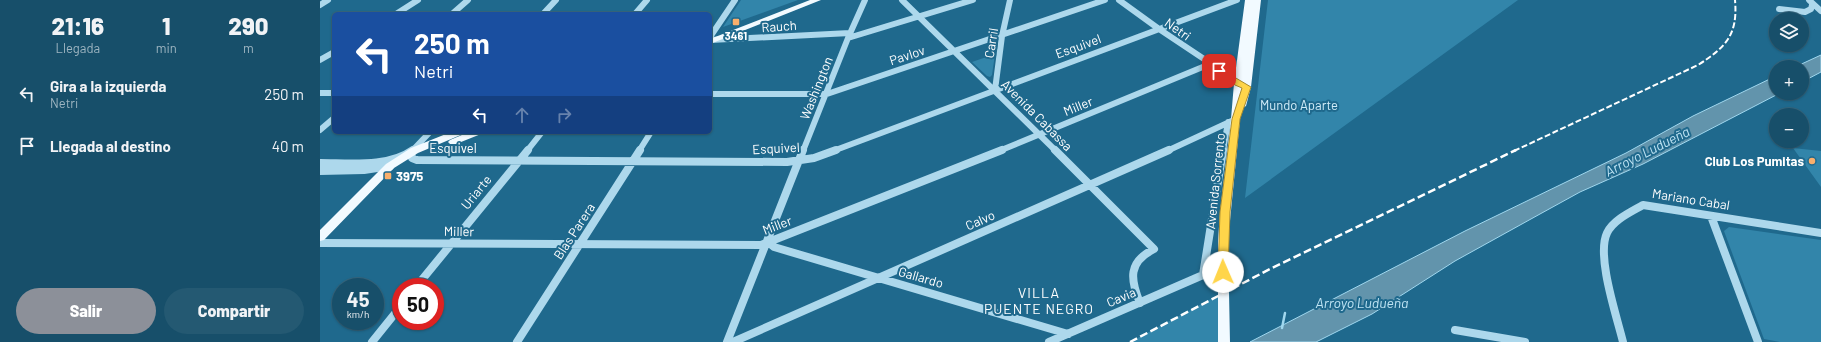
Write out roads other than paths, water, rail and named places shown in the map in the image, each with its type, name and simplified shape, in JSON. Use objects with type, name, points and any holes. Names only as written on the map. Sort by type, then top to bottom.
[{"type":"main road","points":[[712,38],[803,0]]},
{"type":"main road","points":[[712,38],[817,0]]},
{"type":"main road","name":"Avenida Sorrento","points":[[1242,85],[1249,0]]},
{"type":"main road","name":"Avenida Sorrento","points":[[1224,342],[1223,272],[1225,212],[1232,121],[1242,85],[1257,0]]},
{"type":"main road","points":[[320,237],[390,166],[456,134]]},
{"type":"main road","points":[[412,155],[472,134]]},
{"type":"street","points":[[320,5],[328,0]]},
{"type":"street","points":[[399,12],[418,0]]},
{"type":"street","points":[[454,12],[468,0]]},
{"type":"street","points":[[545,12],[556,0]]},
{"type":"street","points":[[637,12],[647,0]]},
{"type":"street","points":[[712,36],[735,0]]},
{"type":"street","name":"Washington","points":[[727,342],[849,36],[865,0]]},
{"type":"street","name":"Avenida Cabassa","points":[[902,0],[1092,185],[1154,249],[1140,258],[1134,272],[1133,285],[1140,303]]},
{"type":"street","name":"Rauch","points":[[712,38],[849,36],[920,17],[974,0]]},
{"type":"street","name":"Carril","points":[[995,90],[1002,36],[1010,0]]},
{"type":"street","name":"Pavlov","points":[[712,94],[827,94],[1105,0]]},
{"type":"street","name":"Netri","points":[[1119,0],[1242,85]]},
{"type":"street","name":"Esquivel","points":[[320,163],[380,161],[412,155],[417,160],[787,162],[814,158],[1237,0]]},
{"type":"street","points":[[1780,9],[1804,12],[1811,9],[1811,2]]},
{"type":"street","points":[[1811,2],[1821,12]]},
{"type":"street","points":[[320,60],[332,53]]},
{"type":"street","name":"Miller","points":[[320,243],[761,245],[1039,135],[1210,64]]},
{"type":"street","points":[[320,93],[332,93]]},
{"type":"street","points":[[320,130],[332,120]]},
{"type":"street","name":"Calvo","points":[[733,342],[880,279],[1232,121]]},
{"type":"street","name":"Cavia","points":[[1049,342],[1203,275],[1232,121]]},
{"type":"street","points":[[412,155],[428,134]]},
{"type":"street","name":"Uriarte","points":[[423,278],[540,134]]},
{"type":"street","name":"Blas Parera","points":[[517,342],[650,134]]},
{"type":"street","points":[[320,171],[364,170],[390,166]]},
{"type":"street","name":"Mariano Cabal","points":[[1623,342],[1604,254],[1603,240],[1615,222],[1643,205],[1821,233]]},
{"type":"street","points":[[1711,216],[1758,342]]},
{"type":"street","name":"Gallardo","points":[[768,242],[774,247],[1068,334]]},
{"type":"street","points":[[372,342],[392,317]]},
{"type":"street","points":[[1455,330],[1526,342]]},
{"type":"water","points":[[1821,55],[1821,72],[1809,78],[1809,61]]},
{"type":"water","name":"Arroyo Ludueña","points":[[1769,79],[1769,99],[1643,164],[1580,192],[1455,261],[1372,314],[1316,342],[1250,342],[1465,231],[1626,153],[1693,116]]},
{"type":"waterway","points":[[1282,328],[1285,313]]},
{"type":"railway","points":[[1514,151],[1698,65],[1723,46],[1728,39],[1734,22],[1735,0]]},
{"type":"railway","points":[[1130,342],[1270,269],[1516,150]]},
{"type":"place","name":"3461","points":[[736,22]]},
{"type":"place","name":"Club Los Pumitas","points":[[1812,161]]},
{"type":"place","name":"3975","points":[[388,176]]},
{"type":"district","name":"VILLA PUENTE NEGRO","points":[[1039,300]]},
{"type":"park label","name":"Mundo Aparte","points":[[1299,105]]}]
